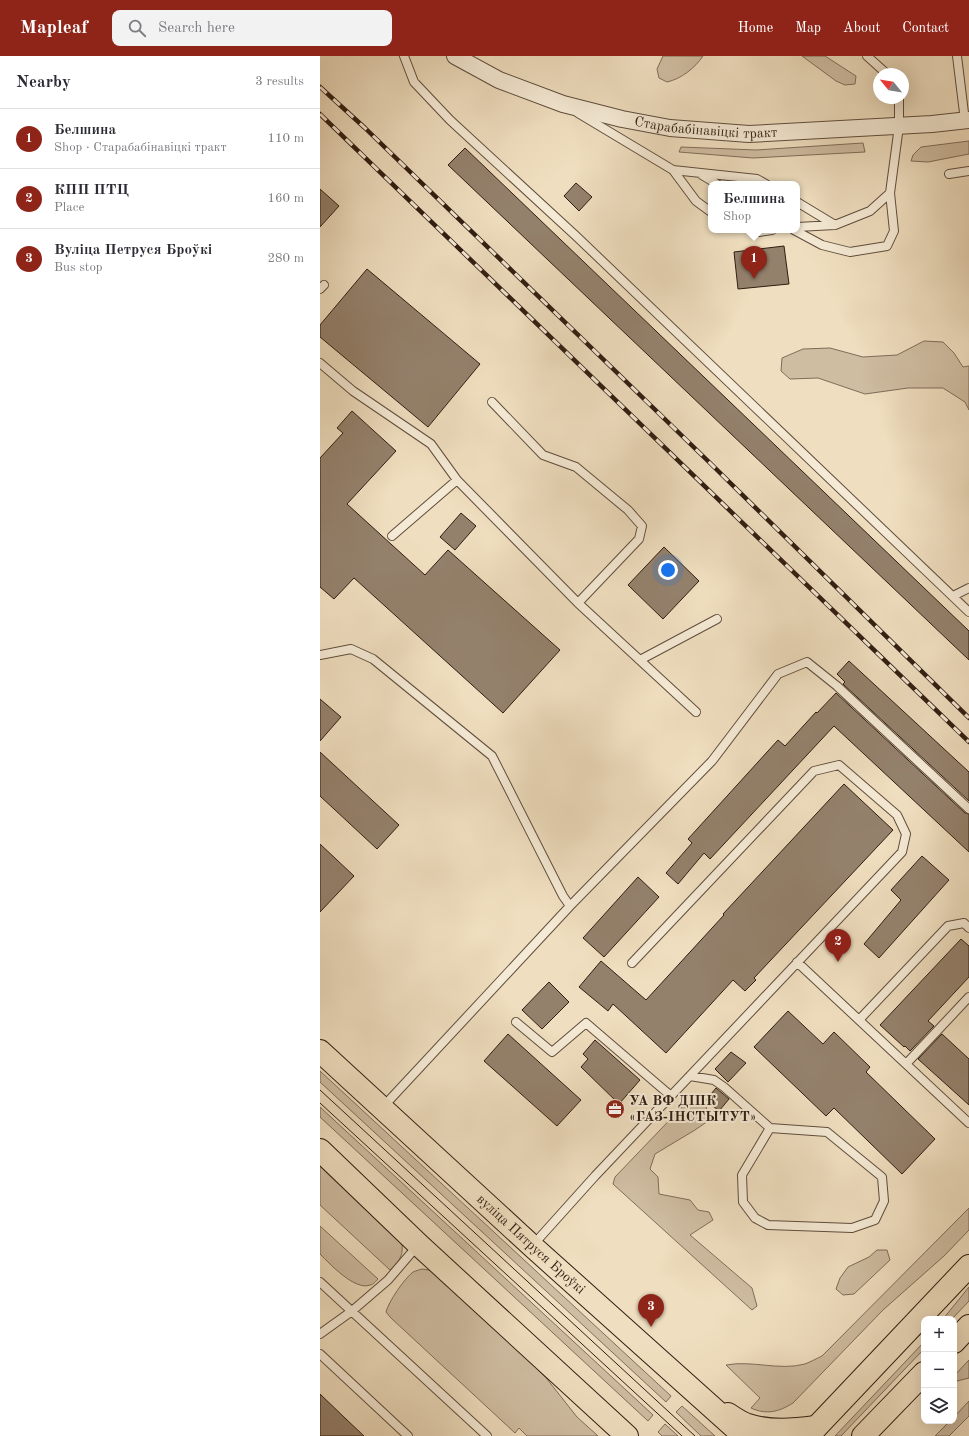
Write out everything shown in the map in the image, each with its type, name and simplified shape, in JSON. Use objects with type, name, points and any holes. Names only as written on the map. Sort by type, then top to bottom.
[{"type":"main road","name":"вуліца Пятруся Броўкі","points":[[320,1051],[381,1109],[744,1436]]},
{"type":"main road","points":[[320,1064],[333,1066],[342,1071]]},
{"type":"main road","points":[[320,1150],[419,1245],[627,1436]]},
{"type":"main road","points":[[703,1399],[746,1425],[770,1429],[812,1431],[969,1266]]},
{"type":"main road","points":[[957,1339],[969,1326]]},
{"type":"main road","points":[[863,1436],[921,1376]]},
{"type":"street","name":"Старабабінавіцкі тракт","points":[[455,56],[499,80],[563,104],[622,119],[670,128],[749,134],[932,124],[967,120]]},
{"type":"lane","points":[[404,56],[414,82],[450,120],[576,236],[969,612]]},
{"type":"lane","points":[[867,56],[880,68]]},
{"type":"lane","points":[[957,56],[967,120]]},
{"type":"lane","points":[[563,104],[673,170],[696,201],[708,210]]},
{"type":"lane","points":[[800,233],[822,245],[850,252],[887,246],[894,231],[890,193],[899,126],[899,104]]},
{"type":"lane","points":[[673,170],[757,179],[761,181]]},
{"type":"lane","points":[[949,174],[969,171]]},
{"type":"lane","points":[[700,174],[712,181]]},
{"type":"lane","points":[[800,227],[835,225],[870,211],[890,193]]},
{"type":"lane","points":[[800,204],[835,225]]},
{"type":"lane","points":[[320,363],[353,390],[431,444],[457,480],[578,603],[696,712]]},
{"type":"lane","points":[[492,402],[543,455],[576,467],[628,510],[642,526],[639,539],[578,603]]},
{"type":"lane","points":[[392,536],[457,480]]},
{"type":"lane","points":[[953,596],[969,588]]},
{"type":"lane","points":[[640,660],[717,619]]},
{"type":"lane","points":[[320,655],[351,649],[374,660],[492,756],[563,896],[570,906]]},
{"type":"lane","points":[[381,1109],[570,906],[712,761],[778,674],[807,662],[837,686],[969,809]]},
{"type":"lane","points":[[532,1246],[557,1217],[902,852],[906,834],[897,816],[839,765],[814,771],[632,963]]},
{"type":"lane","points":[[859,1020],[948,926],[964,923],[969,928]]},
{"type":"lane","points":[[797,962],[969,1123]]},
{"type":"lane","points":[[906,1064],[969,997]]},
{"type":"lane","points":[[516,1022],[552,1052],[586,1023],[671,1096]]},
{"type":"lane","points":[[690,1076],[714,1080],[770,1128],[827,1132],[882,1177],[884,1201],[875,1220],[852,1228],[768,1225],[755,1218],[743,1202],[742,1175],[770,1128]]},
{"type":"lane","points":[[320,1334],[352,1311],[388,1280],[419,1245]]},
{"type":"lane","points":[[320,1282],[488,1436]]},
{"type":"lane","points":[[320,1354],[408,1436]]},
{"type":"shaded area","points":[[663,56],[703,56],[696,65],[687,72],[672,81],[667,82],[659,78],[657,69]]},
{"type":"shaded area","points":[[802,56],[825,56],[856,76],[855,84],[845,85],[836,81]]},
{"type":"shaded area","points":[[969,141],[969,154],[928,162],[911,161],[913,155],[921,147]]},
{"type":"shaded area","points":[[863,143],[865,152],[753,158],[679,152],[681,147],[756,150]]},
{"type":"shaded area","points":[[924,341],[943,342],[954,353],[963,367],[969,366],[969,410],[965,402],[943,388],[908,388],[865,394],[818,378],[790,379],[781,371],[782,358],[803,349],[830,348],[863,357],[897,355]]},
{"type":"shaded area","points":[[320,1071],[671,1396],[666,1402],[320,1082]]},
{"type":"shaded area","points":[[698,1102],[706,1107],[711,1119],[655,1154],[650,1169],[658,1177],[659,1194],[690,1200],[698,1210],[709,1212],[713,1220],[690,1235],[752,1288],[757,1306],[752,1310],[613,1184],[615,1177],[684,1105]]},
{"type":"shaded area","points":[[320,1107],[653,1415],[648,1421],[320,1117]]},
{"type":"shaded area","points":[[320,1162],[401,1237],[402,1252],[400,1259],[390,1270],[320,1205]]},
{"type":"shaded area","points":[[969,1208],[969,1230],[944,1256],[883,1310],[793,1403],[783,1409],[772,1412],[751,1408],[760,1398],[726,1365],[746,1364],[795,1366],[805,1364],[822,1356]]},
{"type":"shaded area","points":[[320,1226],[378,1279],[373,1284],[364,1286],[357,1284],[343,1276],[320,1254]]},
{"type":"shaded area","points":[[877,1250],[887,1250],[890,1260],[854,1294],[843,1295],[836,1289],[840,1278],[848,1267],[869,1257]]},
{"type":"shaded area","points":[[422,1269],[435,1271],[514,1345],[547,1379],[577,1417],[598,1436],[527,1436],[519,1428],[515,1433],[391,1318],[386,1312],[393,1296],[409,1275]]},
{"type":"shaded area","points":[[969,1287],[969,1301],[955,1316],[945,1316]]},
{"type":"shaded area","points":[[921,1345],[921,1352],[841,1436],[835,1436]]},
{"type":"shaded area","points":[[969,1360],[969,1378],[957,1381],[957,1373]]},
{"type":"shaded area","points":[[969,1401],[969,1416],[949,1436],[935,1436],[947,1424],[957,1424],[957,1414]]},
{"type":"shaded area","points":[[682,1406],[715,1436],[701,1436],[676,1412]]},
{"type":"shaded area","points":[[665,1424],[678,1436],[662,1436],[658,1432]]},
{"type":"building","points":[[465,148],[969,631],[969,660],[448,165]]},
{"type":"building","points":[[576,183],[592,197],[579,211],[564,196]]},
{"type":"building","points":[[320,189],[339,206],[320,227]]},
{"type":"building","points":[[784,246],[789,284],[738,289],[734,252]]},
{"type":"building","points":[[367,269],[480,364],[428,427],[320,337],[320,325]]},
{"type":"building","points":[[352,411],[396,451],[347,504],[425,575],[448,550],[560,650],[503,713],[354,578],[334,599],[320,587],[320,458],[343,433],[337,428]]},
{"type":"building","points":[[461,513],[476,526],[455,550],[440,537]]},
{"type":"building","points":[[664,547],[699,581],[663,619],[628,585]]},
{"type":"building","points":[[849,661],[969,772],[969,801],[843,684],[845,682],[837,674]]},
{"type":"building","points":[[836,693],[965,813],[969,814],[969,852],[834,726],[710,859],[704,853],[678,884],[666,873],[692,843],[688,839],[778,740],[785,746],[816,712],[817,713]]},
{"type":"building","points":[[320,699],[341,717],[320,741]]},
{"type":"building","points":[[320,752],[399,825],[377,849],[320,796]]},
{"type":"building","points":[[844,784],[893,830],[754,978],[756,980],[745,991],[733,980],[666,1053],[613,1004],[608,1011],[579,987],[601,961],[646,1000],[724,915],[723,914]]},
{"type":"building","points":[[320,844],[354,876],[320,912]]},
{"type":"building","points":[[922,856],[949,880],[879,958],[864,944],[901,900],[891,890]]},
{"type":"building","points":[[638,877],[659,897],[604,957],[583,938]]},
{"type":"building","points":[[961,939],[969,946],[969,977],[928,1021],[934,1026],[910,1051],[880,1025]]},
{"type":"building","points":[[549,982],[569,1002],[542,1029],[522,1010]]},
{"type":"building","points":[[788,1011],[823,1044],[834,1032],[870,1067],[866,1072],[935,1139],[902,1174],[834,1108],[826,1116],[754,1047]]},
{"type":"building","points":[[508,1034],[581,1100],[557,1126],[484,1061]]},
{"type":"building","points":[[942,1034],[969,1059],[969,1105],[918,1059]]},
{"type":"building","points":[[595,1040],[640,1080],[619,1104],[581,1067],[588,1059],[583,1054]]},
{"type":"building","points":[[731,1052],[746,1063],[728,1082],[715,1069]]},
{"type":"building","points":[[716,1088],[729,1099],[719,1111],[706,1100]]},
{"type":"building","points":[[320,1394],[346,1419],[364,1436],[320,1436]]},
{"type":"tram line","points":[[320,1090],[695,1436]]},
{"type":"tram line","points":[[320,1103],[682,1436]]},
{"type":"railway","points":[[320,87],[365,128],[709,462],[969,718]]},
{"type":"railway","points":[[320,114],[969,742]]},
{"type":"place","name":"Белшина","points":[[754,279]]},
{"type":"place","name":"КПП ПТЦ","points":[[838,962]]},
{"type":"place","name":"УА ВФ ДІПК «ГАЗ-ІНСТЫТУТ»","points":[[615,1109]]},
{"type":"place","name":"Вуліца Петруся Броўкі","points":[[651,1327]]}]
